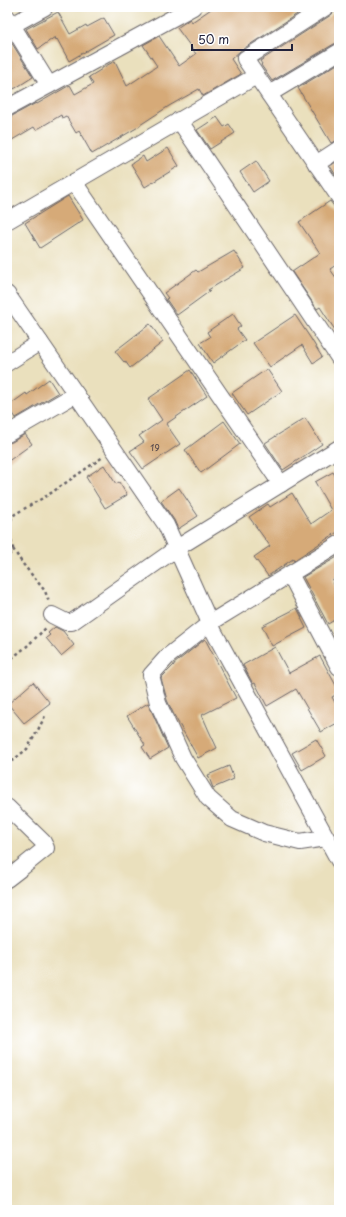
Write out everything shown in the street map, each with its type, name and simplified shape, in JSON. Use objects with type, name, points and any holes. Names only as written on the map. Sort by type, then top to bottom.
[{"type":"street","points":[[45,7],[9,23],[49,85]]},
{"type":"street","points":[[7,108],[193,7]]},
{"type":"street","points":[[326,7],[245,59],[339,197]]},
{"type":"street","points":[[268,94],[339,52]]},
{"type":"street","points":[[7,220],[256,76]]},
{"type":"street","points":[[180,120],[339,358]]},
{"type":"street","points":[[316,164],[339,149]]},
{"type":"street","points":[[74,182],[281,484]]},
{"type":"street","points":[[7,294],[166,525],[210,623],[332,841],[339,861]]},
{"type":"street","points":[[7,363],[40,342]]},
{"type":"street","points":[[7,434],[76,394]]},
{"type":"street","points":[[52,615],[66,622],[72,622],[177,548],[339,448]]},
{"type":"street","points":[[332,841],[300,842],[264,833],[232,819],[208,798],[183,758],[158,703],[151,675],[167,657],[210,623],[339,544]]},
{"type":"street","points":[[290,574],[339,667]]},
{"type":"street","points":[[7,807],[43,842],[46,848],[7,878]]},
{"type":"path","points":[[7,662],[26,647],[52,621],[52,608],[45,591],[13,548],[8,528],[10,521],[16,514],[48,495],[114,450]]},
{"type":"path","points":[[7,560],[13,548]]},
{"type":"path","points":[[7,765],[27,749],[45,716]]},
{"type":"building","points":[[214,7],[308,7],[240,51],[231,59],[241,74],[203,96],[199,89],[92,154],[79,131],[76,133],[66,116],[62,118],[61,115],[36,130],[34,127],[7,143],[7,117],[12,116],[36,103],[37,104],[70,85],[75,94],[93,84],[89,77],[115,61],[127,86],[157,66],[143,45],[159,36],[179,66],[196,54],[177,28],[190,19],[192,22]]},
{"type":"building","points":[[335,7],[339,7],[339,43],[334,44],[272,81],[261,65],[262,64],[260,61],[331,15],[334,12]]},
{"type":"building","points":[[58,12],[70,34],[86,25],[87,27],[104,18],[114,35],[69,61],[55,37],[38,49],[26,29]]},
{"type":"building","points":[[7,37],[33,77],[14,89],[7,77]]},
{"type":"building","points":[[339,63],[339,140],[331,143],[298,88]]},
{"type":"building","points":[[217,117],[224,127],[229,124],[235,133],[210,149],[197,130]]},
{"type":"building","points":[[168,148],[179,166],[145,187],[131,164],[143,156],[146,162]]},
{"type":"building","points":[[339,160],[339,180],[330,166]]},
{"type":"building","points":[[256,161],[269,181],[253,192],[240,172]]},
{"type":"building","points":[[68,196],[83,220],[40,248],[25,223]]},
{"type":"building","points":[[330,201],[339,213],[339,263],[330,269],[339,282],[339,336],[320,307],[317,309],[292,272],[320,253],[299,222]]},
{"type":"building","points":[[234,251],[245,268],[208,290],[210,291],[177,315],[166,299],[168,298],[164,293],[196,270],[198,272]]},
{"type":"building","points":[[233,314],[241,326],[237,329],[245,340],[213,363],[200,343],[210,337],[207,332]]},
{"type":"building","points":[[295,315],[322,357],[313,363],[302,345],[270,367],[253,343]]},
{"type":"building","points":[[150,324],[163,342],[130,368],[115,351]]},
{"type":"building","points":[[267,369],[282,391],[247,415],[232,393]]},
{"type":"building","points":[[190,370],[207,396],[166,424],[180,444],[143,469],[130,451],[144,442],[139,436],[162,420],[148,399]]},
{"type":"building","points":[[49,379],[58,393],[16,418],[8,406],[26,393],[27,395]]},
{"type":"building","points":[[305,418],[322,444],[283,470],[265,443]]},
{"type":"building","points":[[224,421],[240,444],[201,473],[185,450]]},
{"type":"building","points":[[25,434],[32,444],[7,462],[7,443],[12,442]]},
{"type":"building","points":[[104,465],[116,484],[119,482],[127,495],[105,508],[86,477]]},
{"type":"building","points":[[333,472],[339,482],[339,531],[294,561],[293,559],[268,576],[254,557],[270,546],[249,517],[268,504],[270,507],[292,493],[311,524],[331,510],[315,482]]},
{"type":"building","points":[[179,488],[198,516],[178,529],[174,520],[161,501]]},
{"type":"building","points":[[339,556],[339,576],[332,580],[339,595],[339,617],[328,624],[303,577]]},
{"type":"building","points":[[297,608],[306,628],[272,646],[262,626]]},
{"type":"building","points":[[55,627],[63,631],[74,645],[61,656],[46,638],[50,635],[48,633]]},
{"type":"building","points":[[205,639],[236,698],[202,715],[217,748],[198,758],[167,700],[161,678],[174,664]]},
{"type":"building","points":[[275,647],[289,673],[320,656],[339,691],[339,693],[332,697],[339,710],[339,722],[321,732],[296,689],[267,706],[255,683],[253,684],[243,665]]},
{"type":"building","points":[[33,682],[50,703],[24,723],[8,704]]},
{"type":"building","points":[[148,703],[168,748],[150,759],[142,747],[145,745],[127,716]]},
{"type":"building","points":[[316,739],[326,756],[302,770],[292,753]]},
{"type":"building","points":[[229,766],[234,779],[213,788],[208,775]]}]
